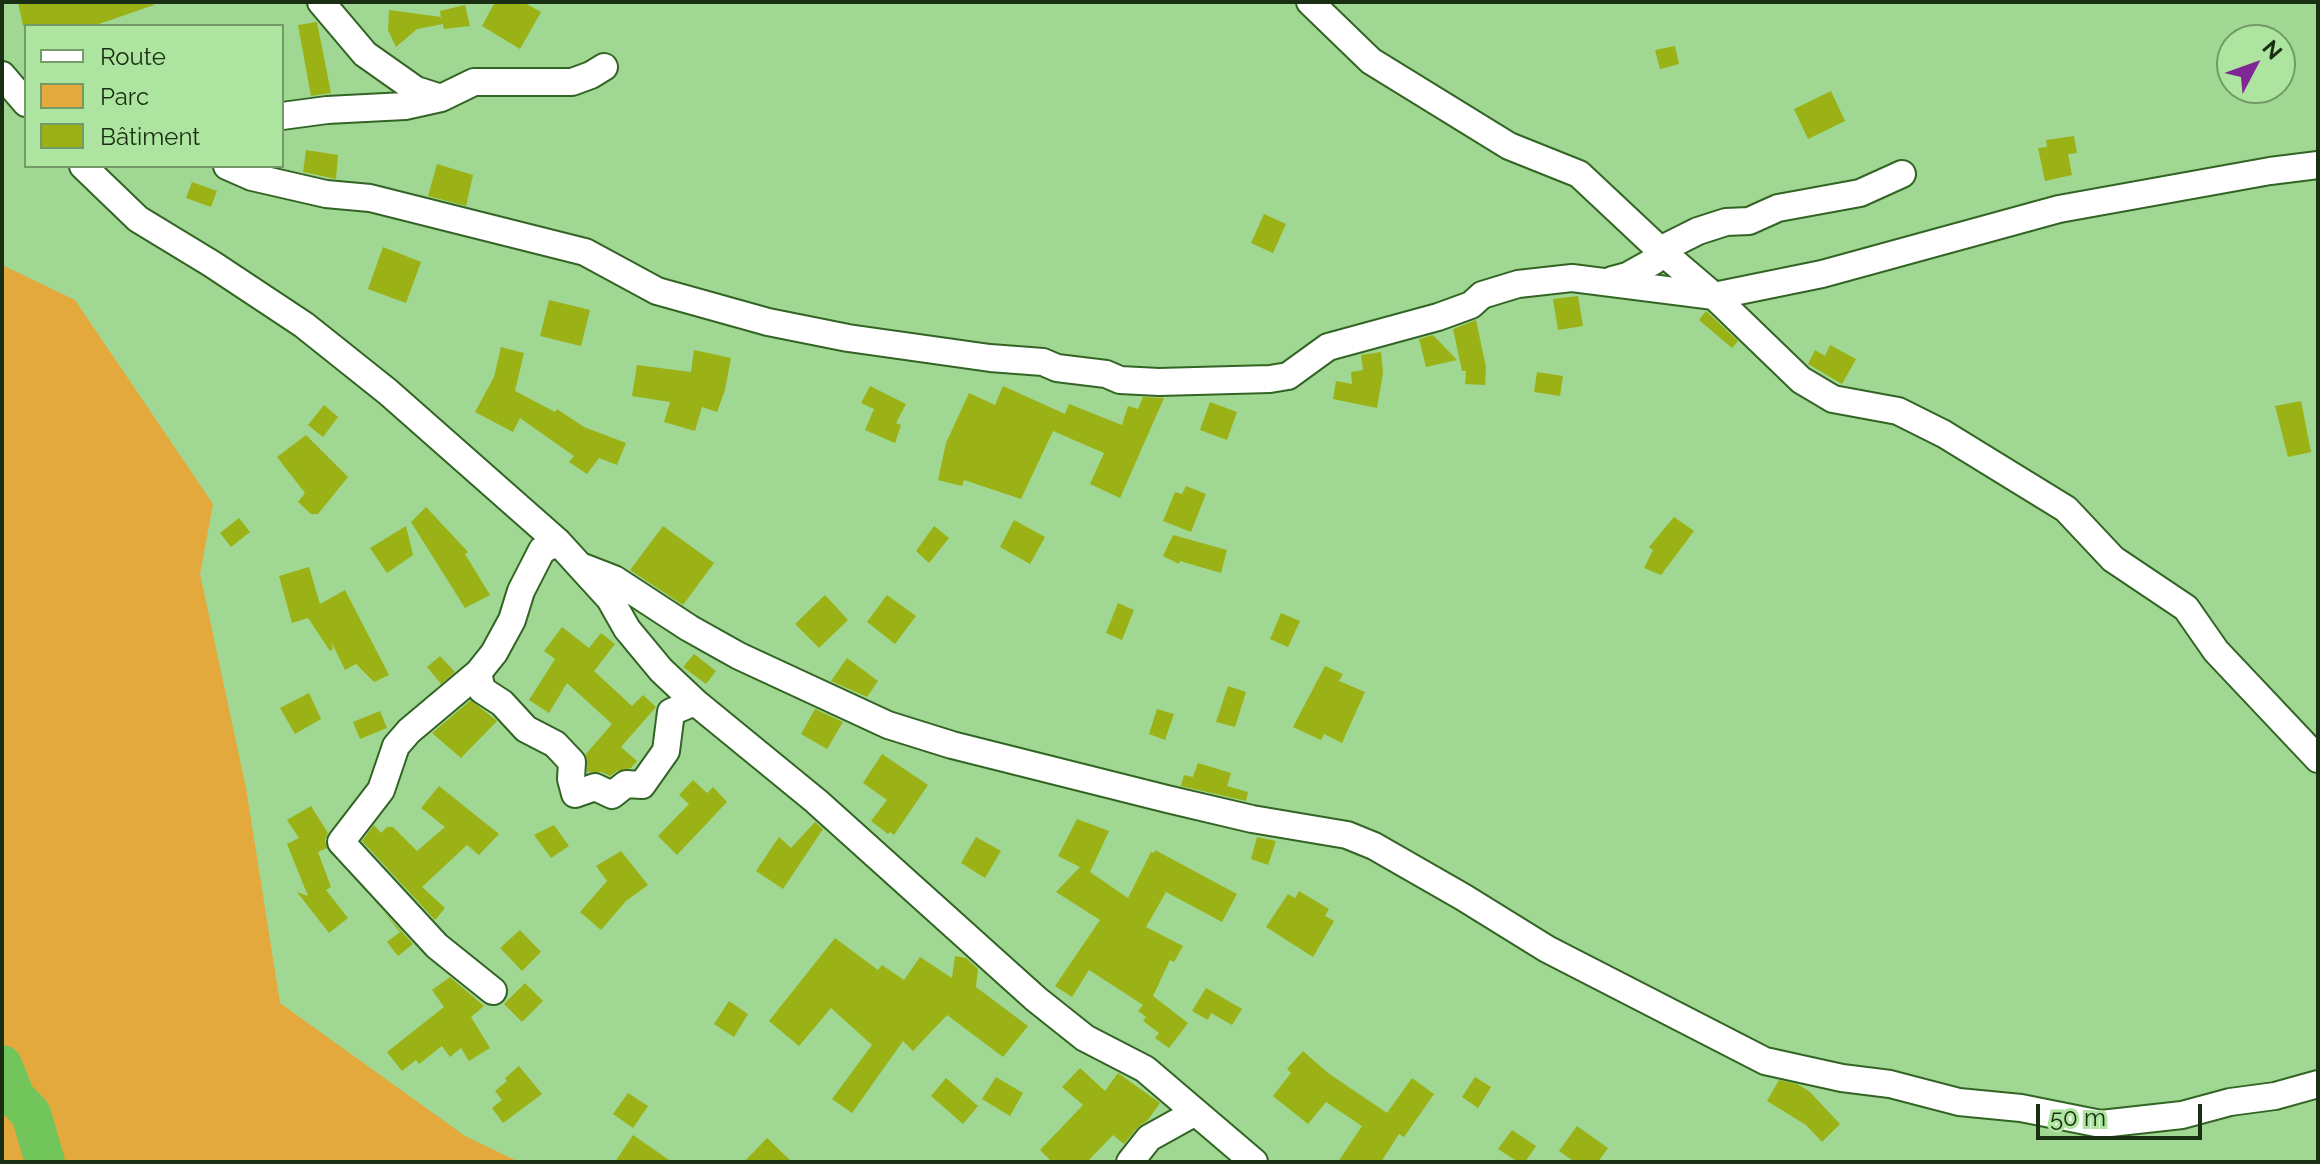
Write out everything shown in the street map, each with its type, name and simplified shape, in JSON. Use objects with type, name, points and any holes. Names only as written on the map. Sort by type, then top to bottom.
[{"type":"street","points":[[321,2],[365,54],[416,90],[441,98]]},
{"type":"street","points":[[1310,2],[1371,61],[1509,146],[1579,174],[1801,380],[1833,399],[1898,411],[1944,434],[2066,509],[2113,559],[2186,608],[2216,651],[2318,759]]},
{"type":"street","points":[[284,116],[405,106],[441,98],[474,82],[572,82],[604,67]]},
{"type":"street","points":[[2,75],[24,101]]},
{"type":"street","points":[[232,168],[252,177],[326,194],[370,198],[585,252],[657,291],[768,322],[848,338],[990,358],[1043,362],[1057,368],[1106,374],[1120,380],[1187,382],[1288,376],[1328,347],[1438,317],[1471,305],[1482,295],[1497,289],[1572,278],[1714,296],[1822,274],[2059,209],[2318,165]]},
{"type":"street","points":[[85,168],[138,219],[278,308],[352,363],[513,499],[583,567],[661,670],[695,702],[816,801],[1036,999],[1085,1038],[1145,1069],[1252,1161]]},
{"type":"street","points":[[1608,281],[1627,276],[1654,261],[1660,250],[1717,224],[1749,221],[1778,208],[1860,193],[1902,174]]},
{"type":"street","points":[[493,991],[437,946],[341,842],[381,790],[396,746],[409,731],[478,673],[494,653],[542,550],[558,542]]},
{"type":"street","points":[[583,567],[614,579],[739,656],[888,725],[952,745],[1167,799],[1252,819],[1347,835],[1374,846],[1547,949],[1765,1061],[1842,1078],[1890,1084],[1959,1102],[2021,1108],[2101,1124],[2182,1115],[2318,1084]]},
{"type":"street","points":[[478,673],[482,690],[502,703],[526,729],[555,744],[572,762],[571,779],[575,794],[595,787],[612,795],[626,784],[642,785],[666,751],[671,712],[695,702]]},
{"type":"street","points":[[1130,1162],[1149,1138],[1194,1113]]},
{"type":"green space","points":[[2,265],[75,300],[213,504],[200,574],[246,788],[280,1003],[465,1136],[519,1162],[2,1162]]},
{"type":"building","points":[[18,2],[153,2],[154,5],[99,24],[23,26]]},
{"type":"building","points":[[495,2],[523,2],[541,12],[520,49],[482,26]]},
{"type":"building","points":[[465,5],[470,26],[444,29],[443,24],[417,29],[396,47],[388,30],[389,10],[441,17],[440,11]]},
{"type":"building","points":[[317,22],[331,93],[311,96],[298,25]]},
{"type":"building","points":[[1675,46],[1679,64],[1660,69],[1655,50]]},
{"type":"building","points":[[1831,91],[1845,121],[1808,139],[1794,109]]},
{"type":"building","points":[[2074,136],[2077,153],[2068,154],[2072,175],[2045,181],[2038,148],[2047,147],[2046,140]]},
{"type":"building","points":[[306,150],[338,155],[336,179],[303,172]]},
{"type":"building","points":[[437,164],[473,175],[466,206],[428,196]]},
{"type":"building","points":[[192,182],[217,191],[211,207],[186,198]]},
{"type":"building","points":[[1264,214],[1286,224],[1273,253],[1251,243]]},
{"type":"building","points":[[383,247],[421,262],[406,303],[368,289]]},
{"type":"building","points":[[1578,296],[1583,326],[1558,330],[1553,299]]},
{"type":"building","points":[[549,300],[590,310],[581,346],[540,336]]},
{"type":"building","points":[[1706,311],[1738,341],[1732,348],[1699,320]]},
{"type":"building","points":[[1476,320],[1486,367],[1485,385],[1465,384],[1466,371],[1462,371],[1453,329]]},
{"type":"building","points":[[1433,335],[1457,360],[1426,367],[1419,339]]},
{"type":"building","points":[[1830,345],[1856,359],[1842,384],[1808,364],[1815,350],[1825,356]]},
{"type":"building","points":[[501,347],[524,353],[515,391],[555,412],[557,409],[584,427],[626,443],[617,465],[599,458],[587,474],[569,462],[574,456],[520,418],[513,432],[475,412],[494,377]]},
{"type":"building","points":[[694,350],[731,358],[717,412],[702,407],[695,431],[664,422],[670,402],[632,396],[637,365],[691,372]]},
{"type":"building","points":[[1381,352],[1383,373],[1377,408],[1333,399],[1336,381],[1352,384],[1351,372],[1363,370],[1361,355]]},
{"type":"building","points":[[1537,372],[1563,376],[1560,396],[1534,392]]},
{"type":"building","points":[[870,386],[906,404],[896,423],[901,425],[895,443],[865,430],[874,409],[861,403]]},
{"type":"building","points":[[1003,386],[1065,414],[1069,404],[1122,425],[1128,406],[1138,409],[1143,397],[1164,398],[1120,498],[1090,484],[1104,453],[1053,431],[1021,499],[964,480],[962,486],[938,480],[946,443],[969,393],[995,405]]},
{"type":"building","points":[[2301,401],[2311,452],[2288,457],[2275,406]]},
{"type":"building","points":[[1210,402],[1237,412],[1227,440],[1200,430]]},
{"type":"building","points":[[324,405],[338,417],[323,437],[308,425]]},
{"type":"building","points":[[306,435],[348,477],[318,514],[311,514],[298,502],[305,493],[277,457]]},
{"type":"building","points":[[1186,486],[1206,494],[1191,532],[1163,521],[1175,492],[1182,494]]},
{"type":"building","points":[[426,507],[468,552],[465,554],[490,595],[465,608],[411,522]]},
{"type":"building","points":[[1674,517],[1694,531],[1661,575],[1644,568],[1653,550],[1649,547]]},
{"type":"building","points":[[239,518],[250,532],[231,547],[220,533]]},
{"type":"building","points":[[1014,520],[1045,537],[1030,564],[1000,547]]},
{"type":"building","points":[[406,526],[413,555],[387,573],[370,548]]},
{"type":"building","points":[[663,526],[714,563],[683,605],[630,570]]},
{"type":"building","points":[[934,526],[949,538],[929,563],[916,551]]},
{"type":"building","points":[[1173,535],[1227,550],[1221,573],[1180,561],[1179,564],[1163,556]]},
{"type":"building","points":[[309,567],[320,604],[345,590],[389,675],[374,682],[356,664],[345,670],[331,641],[333,649],[330,651],[308,618],[292,623],[279,576]]},
{"type":"building","points":[[825,595],[848,620],[819,648],[795,624]]},
{"type":"building","points":[[887,595],[916,616],[895,644],[867,622]]},
{"type":"building","points":[[1118,603],[1134,610],[1122,640],[1106,633]]},
{"type":"building","points":[[1281,613],[1300,621],[1288,647],[1270,639]]},
{"type":"building","points":[[562,627],[589,648],[601,633],[615,644],[594,671],[632,706],[643,695],[656,707],[621,747],[637,761],[631,768],[610,776],[587,772],[586,754],[612,724],[567,683],[549,713],[529,700],[555,659],[544,651]]},
{"type":"building","points":[[694,654],[716,671],[706,684],[683,667]]},
{"type":"building","points":[[440,656],[455,672],[441,684],[427,667]]},
{"type":"building","points":[[847,658],[878,681],[867,697],[831,681]]},
{"type":"building","points":[[1325,666],[1343,674],[1339,681],[1365,692],[1342,743],[1324,734],[1321,740],[1293,727]]},
{"type":"building","points":[[1228,686],[1246,692],[1235,727],[1216,722]]},
{"type":"building","points":[[309,693],[321,719],[295,734],[280,708]]},
{"type":"building","points":[[471,700],[497,721],[461,758],[432,733]]},
{"type":"building","points":[[815,709],[843,722],[827,749],[801,734]]},
{"type":"building","points":[[1157,709],[1174,714],[1165,740],[1149,734]]},
{"type":"building","points":[[380,711],[387,728],[360,739],[353,722]]},
{"type":"building","points":[[882,754],[928,785],[894,835],[871,821],[887,800],[863,783]]},
{"type":"building","points":[[1198,763],[1231,773],[1227,786],[1248,792],[1246,801],[1181,786],[1184,775],[1193,777]]},
{"type":"building","points":[[693,780],[707,793],[713,787],[727,802],[677,855],[658,836],[689,804],[679,795]]},
{"type":"building","points":[[439,786],[499,834],[479,855],[467,845],[422,887],[445,908],[435,920],[362,841],[374,825],[381,833],[387,827],[393,827],[417,851],[445,827],[421,808]]},
{"type":"building","points":[[311,806],[328,833],[325,840],[327,848],[318,852],[331,887],[326,890],[348,918],[329,933],[297,892],[308,896],[287,844],[299,838],[287,820]]},
{"type":"building","points":[[1077,819],[1109,831],[1090,872],[1128,898],[1151,852],[1155,850],[1237,894],[1222,922],[1166,892],[1146,927],[1183,946],[1174,962],[1170,960],[1153,996],[1188,1023],[1169,1048],[1155,1038],[1159,1033],[1143,1021],[1146,1017],[1138,1011],[1143,1005],[1089,970],[1072,997],[1055,986],[1100,920],[1056,892],[1080,867],[1058,856]]},
{"type":"building","points":[[815,822],[823,829],[783,889],[756,871],[779,837],[791,848]]},
{"type":"building","points":[[554,825],[569,846],[551,858],[534,835]]},
{"type":"building","points":[[976,837],[1001,851],[985,878],[961,863]]},
{"type":"building","points":[[1257,837],[1276,841],[1268,865],[1251,859]]},
{"type":"building","points":[[621,851],[648,885],[626,901],[601,930],[580,912],[607,881],[596,866]]},
{"type":"building","points":[[1299,891],[1329,909],[1325,916],[1334,921],[1313,957],[1266,927],[1288,894],[1295,898]]},
{"type":"building","points":[[381,909],[413,944],[398,956],[387,942],[400,932]]},
{"type":"building","points":[[520,930],[541,952],[522,971],[500,948]]},
{"type":"building","points":[[835,938],[878,970],[882,965],[904,980],[920,957],[952,978],[955,956],[966,958],[978,969],[976,987],[1028,1026],[1003,1057],[947,1015],[913,1051],[903,1041],[852,1113],[832,1099],[872,1045],[831,1008],[799,1046],[769,1021]]},
{"type":"building","points":[[450,977],[484,1006],[471,1017],[490,1048],[469,1061],[461,1048],[450,1057],[442,1046],[419,1064],[416,1060],[402,1071],[387,1052],[444,1007],[432,990]]},
{"type":"building","points":[[525,983],[543,1001],[522,1022],[504,1004]]},
{"type":"building","points":[[1206,988],[1242,1009],[1232,1025],[1211,1013],[1208,1020],[1192,1011]]},
{"type":"building","points":[[729,1001],[748,1014],[734,1037],[714,1024]]},
{"type":"building","points":[[1303,1051],[1328,1073],[1387,1113],[1412,1078],[1434,1094],[1404,1137],[1399,1134],[1381,1162],[1338,1162],[1362,1126],[1326,1102],[1308,1124],[1273,1096],[1291,1073],[1287,1069]]},
{"type":"building","points":[[519,1066],[542,1094],[503,1123],[492,1108],[502,1100],[495,1091]]},
{"type":"building","points":[[1080,1068],[1105,1091],[1118,1073],[1160,1103],[1124,1144],[1113,1135],[1087,1162],[1052,1162],[1040,1150],[1083,1105],[1062,1087]]},
{"type":"building","points":[[996,1077],[1023,1093],[1010,1116],[982,1099]]},
{"type":"building","points":[[1475,1077],[1491,1087],[1478,1108],[1462,1097]]},
{"type":"building","points":[[946,1078],[978,1106],[963,1124],[931,1096]]},
{"type":"building","points":[[1779,1080],[1797,1084],[1809,1091],[1840,1124],[1822,1142],[1806,1125],[1767,1101]]},
{"type":"building","points":[[628,1093],[648,1106],[633,1128],[613,1114]]},
{"type":"building","points":[[1577,1126],[1608,1148],[1598,1162],[1575,1162],[1559,1151]]},
{"type":"building","points":[[1512,1130],[1536,1146],[1525,1162],[1518,1162],[1498,1149]]},
{"type":"building","points":[[633,1135],[672,1162],[615,1162]]},
{"type":"building","points":[[767,1138],[792,1162],[744,1162]]},
{"type":"waterway","points":[[2,1065],[15,1097],[31,1114],[45,1162]]}]
